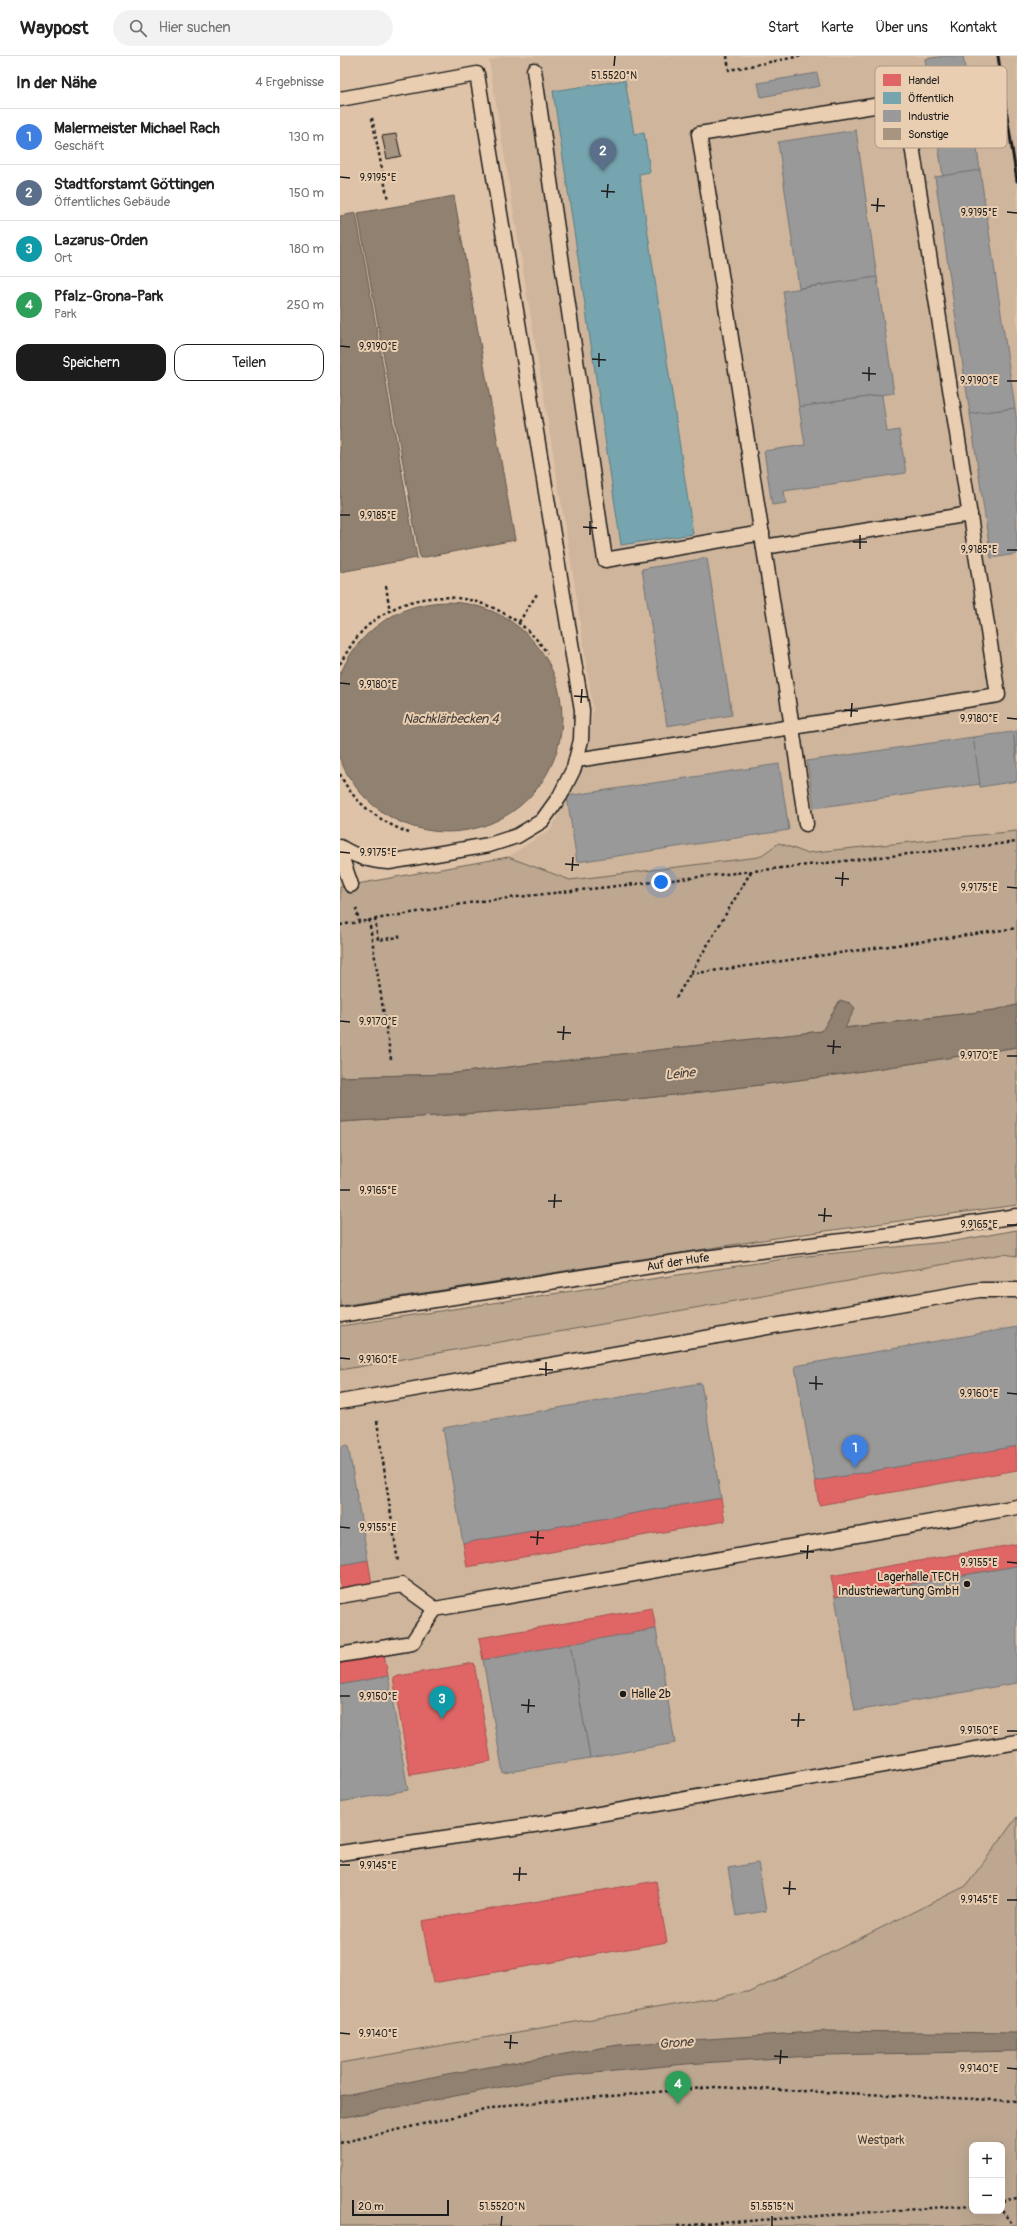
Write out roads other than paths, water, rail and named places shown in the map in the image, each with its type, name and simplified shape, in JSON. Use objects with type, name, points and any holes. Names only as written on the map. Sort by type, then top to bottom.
[{"type":"lane","points":[[534,70],[605,560],[970,514]]},
{"type":"lane","points":[[340,99],[477,74],[582,710],[581,740],[576,760],[560,796],[542,821],[517,836],[489,845],[389,862],[374,862],[355,857],[340,847]]},
{"type":"lane","points":[[806,824],[699,134],[875,106]]},
{"type":"lane","points":[[576,760],[998,695],[912,148]]},
{"type":"lane","points":[[340,853],[350,885]]},
{"type":"lane","name":"Auf der Hufe","points":[[340,1315],[696,1259],[891,1235],[1017,1216]]},
{"type":"lane","points":[[340,1402],[979,1290],[1017,1290]]},
{"type":"lane","points":[[340,1596],[402,1586],[435,1609],[1017,1507]]},
{"type":"lane","points":[[340,1655],[412,1643],[435,1609]]},
{"type":"lane","points":[[340,1853],[547,1823],[1017,1742]]},
{"type":"water","points":[[454,196],[515,540],[420,558],[358,213]]},
{"type":"water","points":[[356,213],[417,558],[340,572],[340,216]]},
{"type":"water","name":"Nachklärbecken 4","points":[[436,602],[458,602],[491,610],[511,621],[529,635],[543,653],[554,673],[560,694],[562,717],[560,740],[554,761],[543,781],[529,799],[511,813],[491,824],[458,832],[436,832],[403,824],[383,813],[365,799],[351,781],[340,761],[332,728],[332,706],[340,673],[351,653],[365,635],[383,621],[403,610]]},
{"type":"water","name":"Leine","points":[[840,1000],[850,1003],[855,1008],[845,1028],[995,1010],[1017,1005],[1017,1047],[845,1074],[641,1099],[520,1110],[340,1122],[340,1077],[448,1074],[822,1031]]},
{"type":"water","name":"Grone","points":[[827,2031],[1017,2033],[1017,2051],[826,2055],[686,2064],[554,2077],[340,2118],[340,2096],[447,2074],[618,2045]]},
{"type":"railway","points":[[998,56],[1000,66]]},
{"type":"railway","points":[[1007,115],[1017,181]]},
{"type":"place","name":"Stadtforstamt Göttingen","points":[[603,171]]},
{"type":"place","name":"Malermeister Michael Rach","points":[[855,1468]]},
{"type":"place","name":"Lagerhalle TECH Industriewartung GmbH","points":[[967,1584]]},
{"type":"place","name":"Halle 2b","points":[[623,1694]]},
{"type":"place","name":"Lazarus-Orden","points":[[442,1719]]},
{"type":"place","name":"Pfalz-Grona-Park","points":[[678,2104]]},
{"type":"park label","name":"Westpark","points":[[881,2140]]}]
